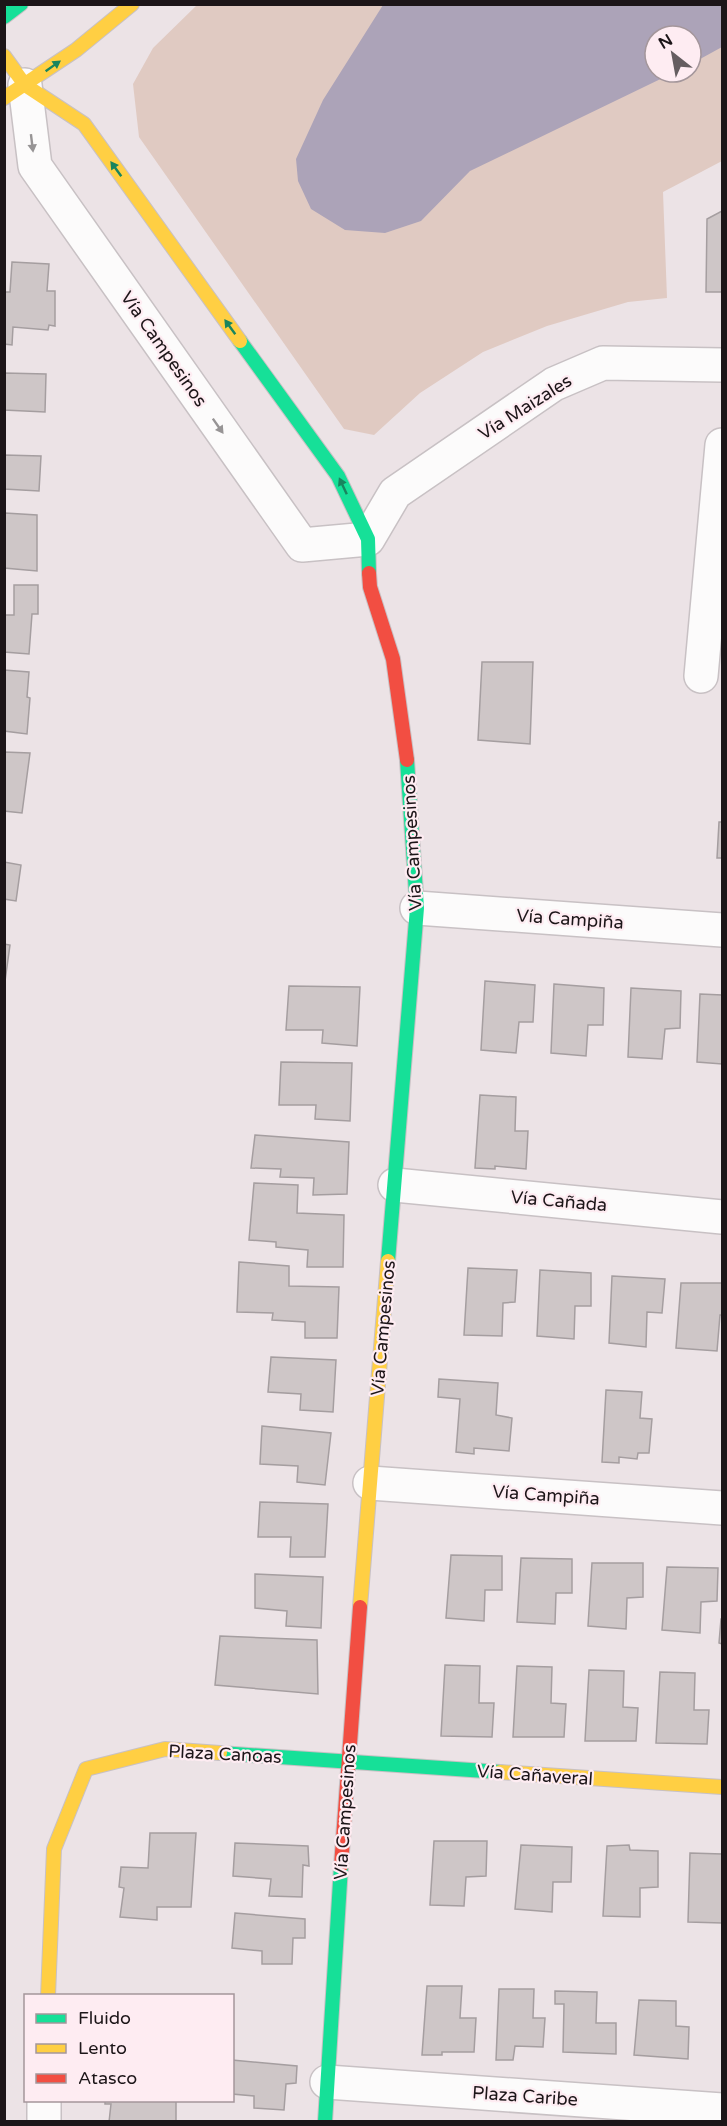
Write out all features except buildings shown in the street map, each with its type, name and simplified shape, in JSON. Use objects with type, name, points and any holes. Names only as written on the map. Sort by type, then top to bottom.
[{"type":"street","points":[[4,17],[21,4]]},
{"type":"street","points":[[15,92],[76,50],[132,4]]},
{"type":"street","name":"Vía Campesinos","points":[[4,56],[34,166],[302,545],[368,539]]},
{"type":"street","name":"Vía Campesinos","points":[[15,92],[84,124],[338,476],[368,539],[369,587],[393,659],[406,744],[417,908],[347,1762],[325,2121]]},
{"type":"street","name":"Vía Maizales","points":[[368,539],[395,493],[554,384],[603,363],[723,365]]},
{"type":"street","points":[[701,676],[723,445]]},
{"type":"street","name":"Vía Campiña","points":[[417,908],[723,930]]},
{"type":"street","name":"Vía Cañada","points":[[395,1185],[723,1217]]},
{"type":"street","name":"Vía Campiña","points":[[370,1483],[723,1508]]},
{"type":"street","name":"Plaza Canoas","points":[[48,1994],[54,1848],[86,1770],[165,1749],[347,1762]]},
{"type":"street","name":"Vía Cañaveral","points":[[347,1762],[723,1787]]},
{"type":"street","name":"Plaza Caribe","points":[[327,2082],[723,2110]]},
{"type":"street","points":[[44,2102],[44,2121]]},
{"type":"shaded area","points":[[197,5],[722,5],[722,161],[663,192],[667,298],[628,302],[547,326],[483,352],[420,393],[374,435],[344,429],[139,137],[133,84],[153,48]]},
{"type":"shaded area","points":[[383,5],[722,5],[722,47],[703,57],[703,24],[643,24],[643,84],[650,84],[470,171],[421,221],[385,233],[345,230],[311,209],[298,181],[296,159],[323,100]]},
{"type":"traffic: fast","points":[[4,17],[21,4]]},
{"type":"traffic: fast","points":[[240,341],[338,476],[368,539],[369,573]]},
{"type":"traffic: fast","points":[[388,1261],[417,908],[407,760]]},
{"type":"traffic: fast","points":[[220,1753],[500,1772]]},
{"type":"traffic: fast","points":[[325,2122],[341,1866]]},
{"type":"traffic: slow","points":[[4,98],[76,50],[132,4]]},
{"type":"traffic: slow","points":[[4,56],[25,85],[84,124],[240,341]]},
{"type":"traffic: slow","points":[[360,1607],[388,1261]]},
{"type":"traffic: slow","points":[[48,1994],[54,1849],[86,1769],[165,1749],[220,1753]]},
{"type":"traffic: slow","points":[[500,1772],[722,1787]]},
{"type":"traffic: jam","points":[[369,573],[370,587],[393,659],[407,760]]},
{"type":"traffic: jam","points":[[341,1866],[360,1607]]}]
